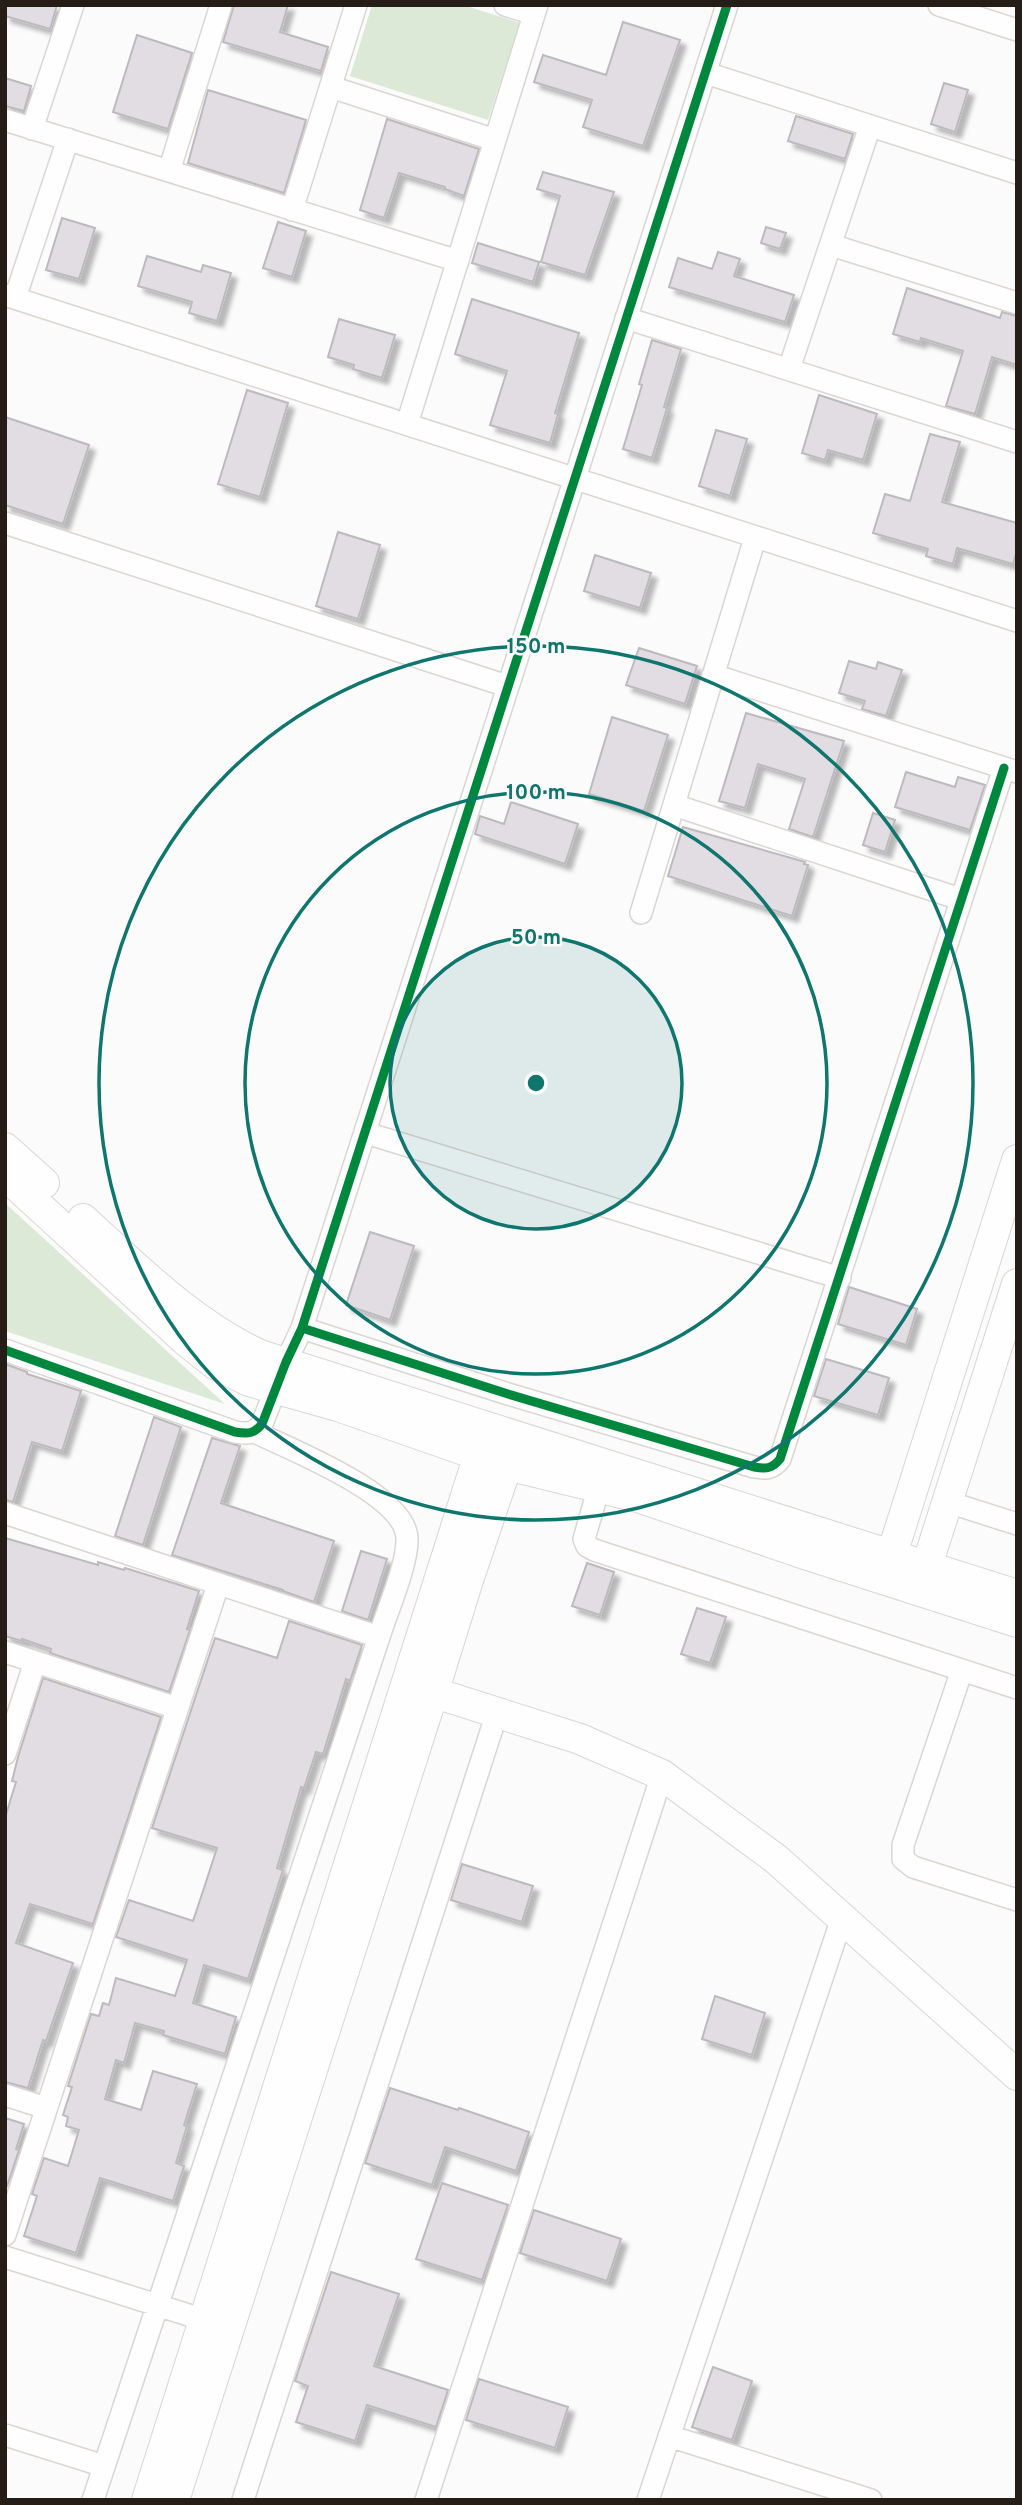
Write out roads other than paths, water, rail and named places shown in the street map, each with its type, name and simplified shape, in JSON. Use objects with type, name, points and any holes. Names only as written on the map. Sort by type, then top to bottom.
[{"type":"street","points":[[32,129],[72,5]]},
{"type":"street","points":[[169,171],[221,5]]},
{"type":"street","points":[[292,210],[356,5]]},
{"type":"street","points":[[407,424],[535,10],[505,5]]},
{"type":"street","points":[[256,1432],[262,1424],[302,1328],[727,5]]},
{"type":"street","points":[[939,5],[1017,30]]},
{"type":"street","points":[[706,73],[1017,173]]},
{"type":"street","points":[[331,87],[495,140]]},
{"type":"street","points":[[5,120],[457,261]]},
{"type":"street","points":[[789,369],[870,126]]},
{"type":"street","points":[[68,139],[10,296],[1017,621]]},
{"type":"street","points":[[831,244],[1017,303]]},
{"type":"street","points":[[626,317],[1017,442]]},
{"type":"street","points":[[5,523],[507,686]]},
{"type":"street","points":[[641,913],[755,538]]},
{"type":"street","points":[[302,1328],[508,1394],[754,1467],[765,1469],[774,1466],[780,1459],[960,899],[1011,770],[713,675]]},
{"type":"street","points":[[674,804],[960,899]]},
{"type":"street","points":[[366,1133],[839,1278]]},
{"type":"street","points":[[5,1148],[189,1313],[228,1341],[260,1355],[281,1376],[338,1406],[493,1460],[638,1497],[887,1567]]},
{"type":"street","points":[[887,1567],[1017,1160]]},
{"type":"street","points":[[5,1175],[146,1305],[215,1364],[249,1381],[281,1376],[503,1434],[923,1579],[1017,1622]]},
{"type":"street","points":[[923,1579],[1009,1332],[1017,1284]]},
{"type":"street","points":[[5,1350],[235,1432],[256,1432],[346,1476],[384,1501],[400,1518],[407,1537],[402,1563],[379,1637],[93,2500]]},
{"type":"street","points":[[147,2500],[216,2324],[420,1688],[444,1570],[503,1434]]},
{"type":"street","points":[[599,1487],[584,1539],[587,1546],[593,1550],[1017,1688]]},
{"type":"street","points":[[948,1502],[1017,1524]]},
{"type":"street","points":[[5,1513],[379,1637]]},
{"type":"street","points":[[923,1579],[1017,1595]]},
{"type":"street","points":[[5,2235],[218,1585]]},
{"type":"street","points":[[5,1651],[177,1709]]},
{"type":"street","points":[[5,1754],[35,1662]]},
{"type":"street","points":[[962,1670],[903,1845],[903,1859],[913,1867],[1017,1900]]},
{"type":"street","points":[[420,1688],[580,1740],[662,1775],[776,1859],[1017,2075]]},
{"type":"street","points":[[243,2500],[497,1713]]},
{"type":"street","points":[[426,2500],[662,1775]]},
{"type":"street","points":[[648,2500],[842,1918]]},
{"type":"street","points":[[5,2095],[46,2108]]},
{"type":"street","points":[[5,2257],[216,2324]]},
{"type":"street","points":[[174,2500],[216,2324]]},
{"type":"street","points":[[5,2435],[104,2466]]},
{"type":"street","points":[[669,2436],[871,2500]]}]
